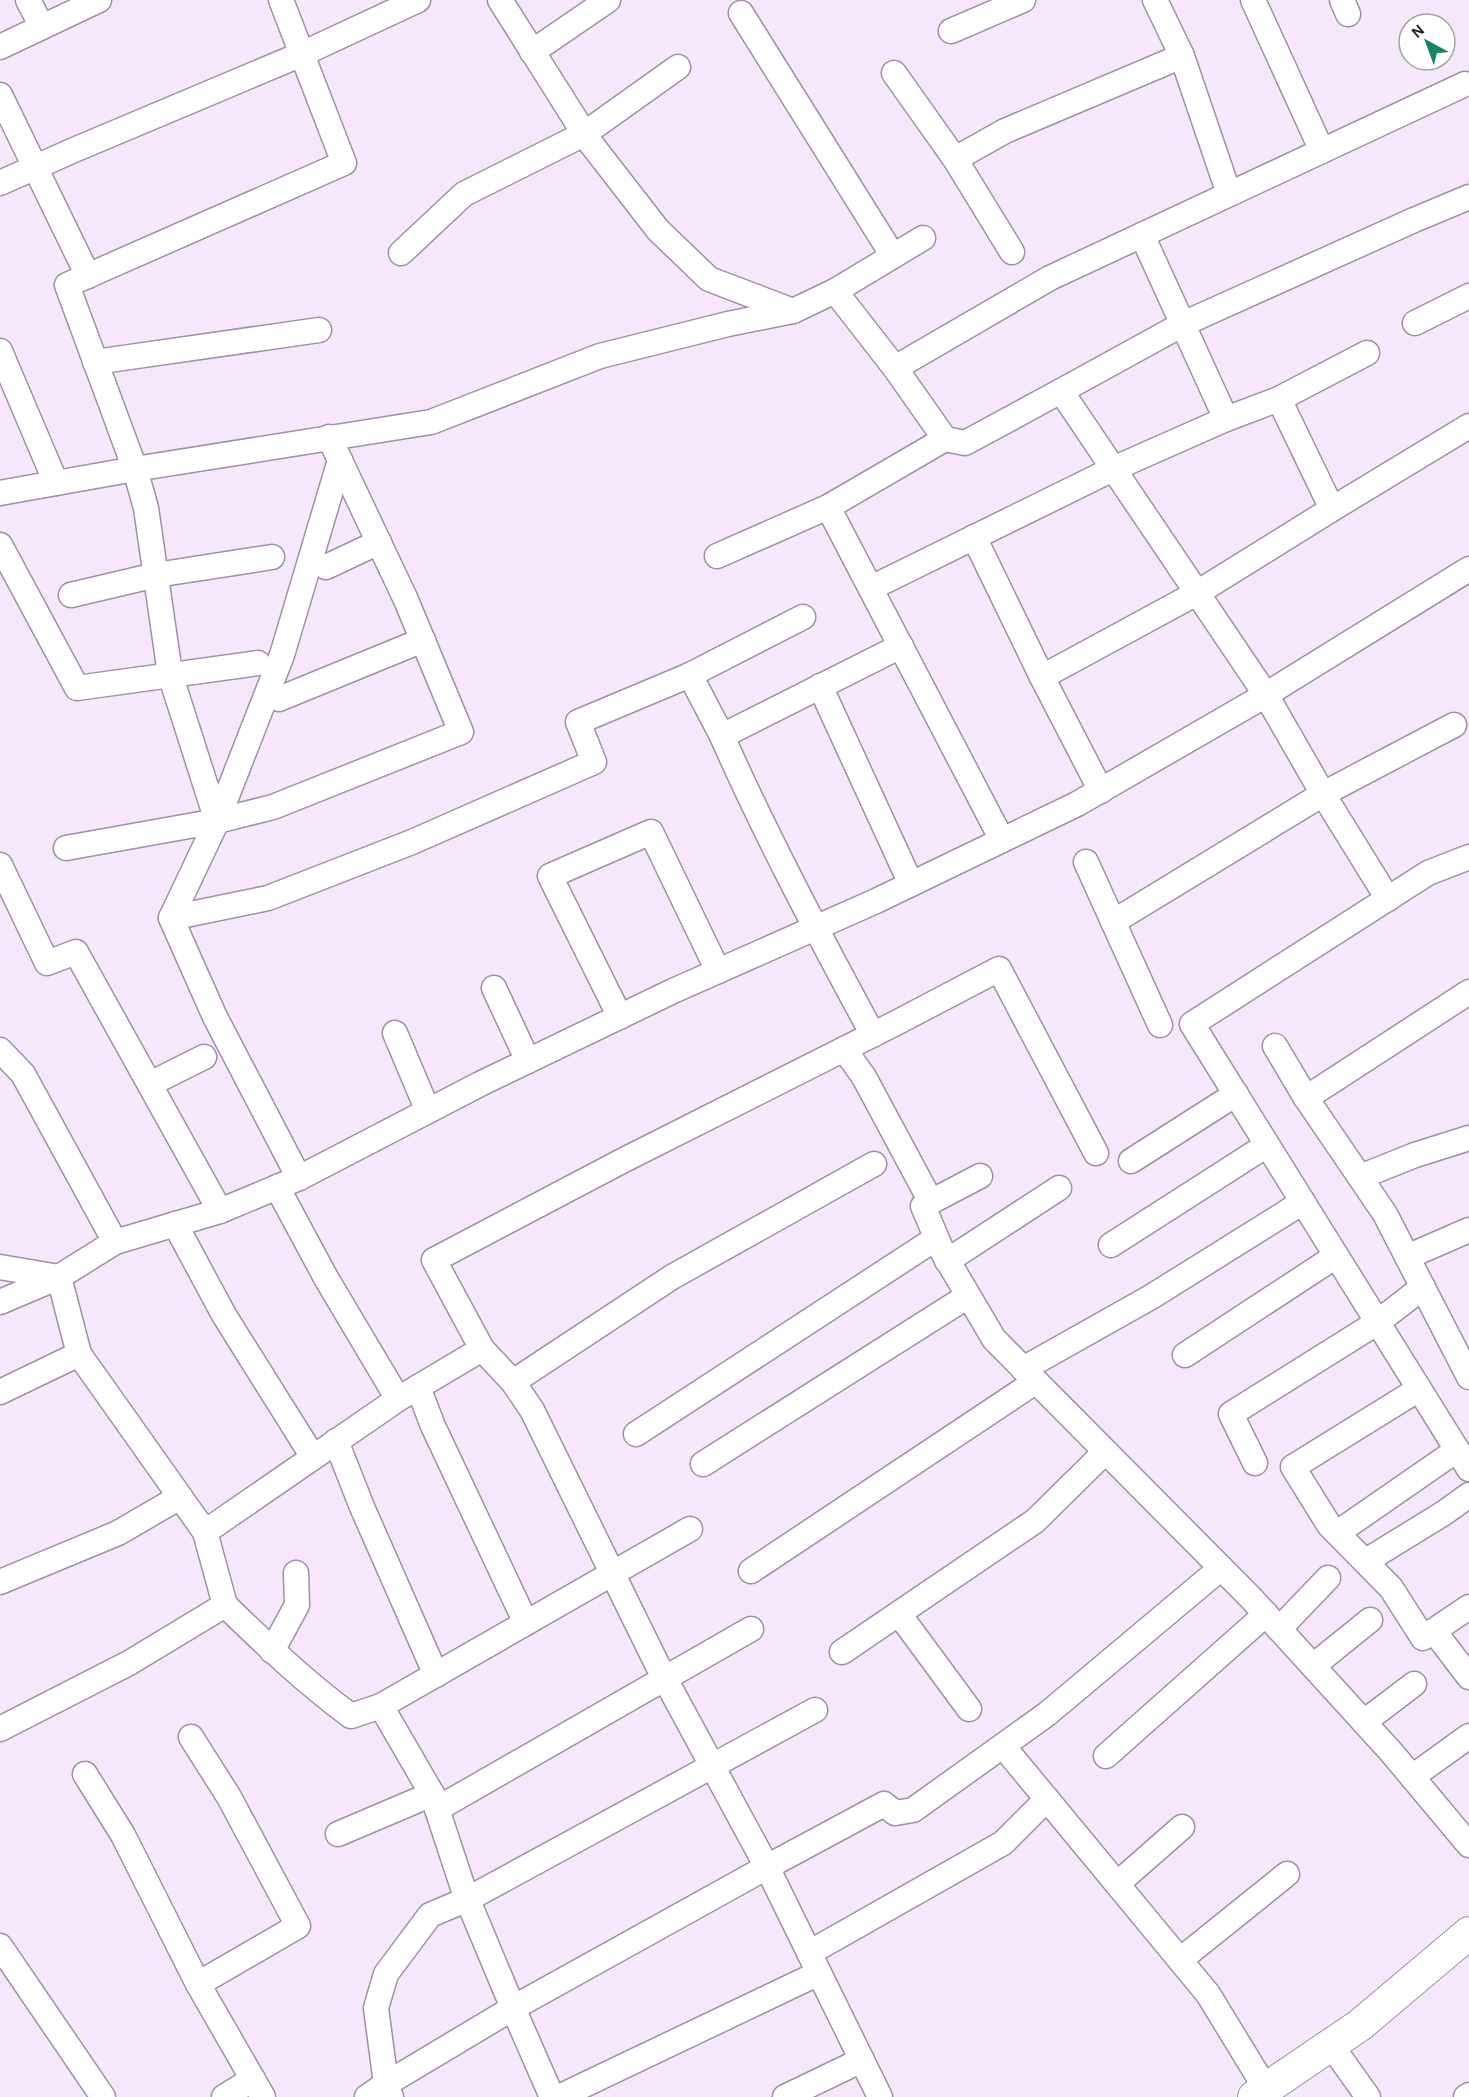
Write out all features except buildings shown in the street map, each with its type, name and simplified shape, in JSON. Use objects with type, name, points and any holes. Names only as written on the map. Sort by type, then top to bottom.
[{"type":"main road","points":[[1260,2093],[1359,2025],[1469,1933]]},
{"type":"street","points":[[28,0],[42,27]]},
{"type":"street","points":[[0,47],[99,0]]},
{"type":"street","points":[[217,821],[170,674],[146,508],[135,470],[66,285],[344,162],[281,0]]},
{"type":"street","points":[[0,183],[302,54],[418,0]]},
{"type":"street","points":[[500,0],[584,134],[658,230],[709,279],[793,311]]},
{"type":"street","points":[[532,52],[608,0]]},
{"type":"street","points":[[951,31],[1023,0]]},
{"type":"street","points":[[1155,0],[1182,56],[1229,194]]},
{"type":"street","points":[[1253,0],[1322,151]]},
{"type":"street","points":[[741,14],[893,256]]},
{"type":"street","points":[[955,159],[1005,131],[1182,56]]},
{"type":"street","points":[[401,253],[464,194],[584,134],[678,67]]},
{"type":"street","points":[[894,73],[955,159],[1012,252]]},
{"type":"street","points":[[895,368],[1050,278],[1322,151],[1468,87]]},
{"type":"street","points":[[0,95],[88,276]]},
{"type":"street","points":[[717,556],[828,507],[945,439],[965,443],[1183,324],[1469,197]]},
{"type":"street","points":[[1142,235],[1226,419]]},
{"type":"street","points":[[0,493],[431,422],[600,356],[728,324],[793,311],[835,291],[923,238]]},
{"type":"street","points":[[835,291],[895,368],[945,439]]},
{"type":"street","points":[[1415,322],[1467,301]]},
{"type":"street","points":[[95,362],[319,330]]},
{"type":"street","points":[[0,351],[56,483]]},
{"type":"street","points":[[871,588],[1113,469],[1226,419],[1279,399],[1367,353]]},
{"type":"street","points":[[1061,391],[1266,695],[1323,794],[1388,899]]},
{"type":"street","points":[[1279,399],[1332,509]]},
{"type":"street","points":[[1042,677],[1197,593],[1469,426]]},
{"type":"street","points":[[66,848],[217,821],[273,807],[461,732],[423,640],[330,437]]},
{"type":"street","points":[[340,460],[282,655],[217,821],[171,918],[288,1183],[326,1278],[434,1426],[526,1623]]},
{"type":"street","points":[[828,507],[1002,840]]},
{"type":"street","points":[[974,537],[1101,791]]},
{"type":"street","points":[[326,567],[379,542]]},
{"type":"street","points":[[0,545],[77,688],[258,663]]},
{"type":"street","points":[[71,595],[156,575],[272,557]]},
{"type":"street","points":[[0,1302],[58,1277],[115,1242],[220,1211],[288,1183],[528,1061],[910,884],[1101,791],[1266,695],[1469,568]]},
{"type":"street","points":[[171,918],[268,898],[412,842],[594,762],[578,722],[690,675],[803,617]]},
{"type":"street","points":[[279,699],[423,640]]},
{"type":"street","points":[[722,736],[901,646]]},
{"type":"street","points":[[690,675],[816,928],[873,1035]]},
{"type":"street","points":[[820,686],[910,884]]},
{"type":"street","points":[[1113,922],[1323,794],[1454,725]]},
{"type":"street","points":[[620,1017],[550,876],[651,832],[718,971]]},
{"type":"street","points":[[1337,1533],[1465,1461],[1192,1024],[1428,873],[1469,856]]},
{"type":"street","points":[[1086,862],[1160,1025]]},
{"type":"street","points":[[0,865],[47,963],[76,952],[220,1211]]},
{"type":"street","points":[[880,2097],[767,1868],[665,1678],[532,1410],[513,1382],[482,1349],[434,1260],[622,1161],[999,969],[1096,1153]]},
{"type":"street","points":[[494,988],[528,1061]]},
{"type":"street","points":[[1306,1098],[1469,992]]},
{"type":"street","points":[[395,1033],[428,1111]]},
{"type":"street","points":[[1275,1046],[1306,1098],[1385,1214],[1423,1287],[1460,1336],[1469,1377]]},
{"type":"street","points":[[844,1049],[864,1077],[931,1202]]},
{"type":"street","points":[[0,1050],[23,1074],[115,1242]]},
{"type":"street","points":[[150,1084],[204,1057]]},
{"type":"street","points":[[1131,1161],[1236,1094]]},
{"type":"street","points":[[1360,1177],[1415,1155],[1469,1138]]},
{"type":"street","points":[[1111,1245],[1267,1144]]},
{"type":"street","points":[[513,1382],[672,1277],[874,1164]]},
{"type":"street","points":[[980,1176],[923,1206],[935,1239],[994,1339],[1272,1622],[1364,1722],[1469,1845]]},
{"type":"street","points":[[947,1261],[1059,1188]]},
{"type":"street","points":[[751,1571],[1029,1376],[1303,1202]]},
{"type":"street","points":[[175,1224],[224,1315],[313,1457]]},
{"type":"street","points":[[1407,1257],[1469,1230]]},
{"type":"street","points":[[636,1434],[935,1239]]},
{"type":"street","points":[[1185,1355],[1336,1256]]},
{"type":"street","points":[[0,1268],[58,1277]]},
{"type":"street","points":[[58,1277],[79,1354],[205,1532],[225,1605],[272,1651],[321,1694],[351,1716],[381,1706],[690,1529]]},
{"type":"street","points":[[1255,1463],[1231,1414],[1378,1322],[1423,1287]]},
{"type":"street","points":[[703,1464],[968,1296]]},
{"type":"street","points":[[205,1532],[408,1393],[482,1349]]},
{"type":"street","points":[[0,1392],[79,1354]]},
{"type":"street","points":[[1419,1389],[1293,1467],[1329,1525],[1391,1588],[1423,1638],[1450,1642]]},
{"type":"street","points":[[336,1441],[362,1507],[436,1675]]},
{"type":"street","points":[[843,1652],[1035,1521],[1105,1452]]},
{"type":"street","points":[[1366,1561],[1469,1495]]},
{"type":"street","points":[[0,1582],[118,1533],[180,1497]]},
{"type":"street","points":[[815,1710],[468,1899],[430,1915],[386,1974],[376,2008],[382,2093],[513,2008],[884,1804],[895,1813],[913,1810],[1047,1714],[1221,1568]]},
{"type":"street","points":[[272,1651],[297,1605],[296,1573]]},
{"type":"street","points":[[1106,1756],[1328,1578]]},
{"type":"street","points":[[0,1729],[129,1663],[225,1605]]},
{"type":"street","points":[[1450,1642],[1469,1607]]},
{"type":"street","points":[[899,1614],[969,1709]]},
{"type":"street","points":[[1313,1666],[1370,1620]]},
{"type":"street","points":[[338,1834],[434,1802],[665,1678],[751,1629]]},
{"type":"street","points":[[1450,1642],[1469,1677]]},
{"type":"street","points":[[1364,1722],[1414,1684]]},
{"type":"street","points":[[381,1706],[434,1802],[468,1899],[552,2097]]},
{"type":"street","points":[[1412,1777],[1469,1736]]},
{"type":"street","points":[[191,1737],[229,1797],[298,1926],[198,1984]]},
{"type":"street","points":[[1003,1746],[1208,1994],[1260,2093]]},
{"type":"street","points":[[85,1774],[123,1835],[198,1984],[258,2088],[224,2097]]},
{"type":"street","points":[[559,2097],[814,1963],[1003,1843],[1047,1799]]},
{"type":"street","points":[[1117,1884],[1182,1827]]},
{"type":"street","points":[[1180,1960],[1287,1874]]},
{"type":"street","points":[[0,1946],[103,2097]]},
{"type":"street","points":[[1331,2045],[1368,2097]]},
{"type":"street","points":[[785,2097],[862,2060]]}]
